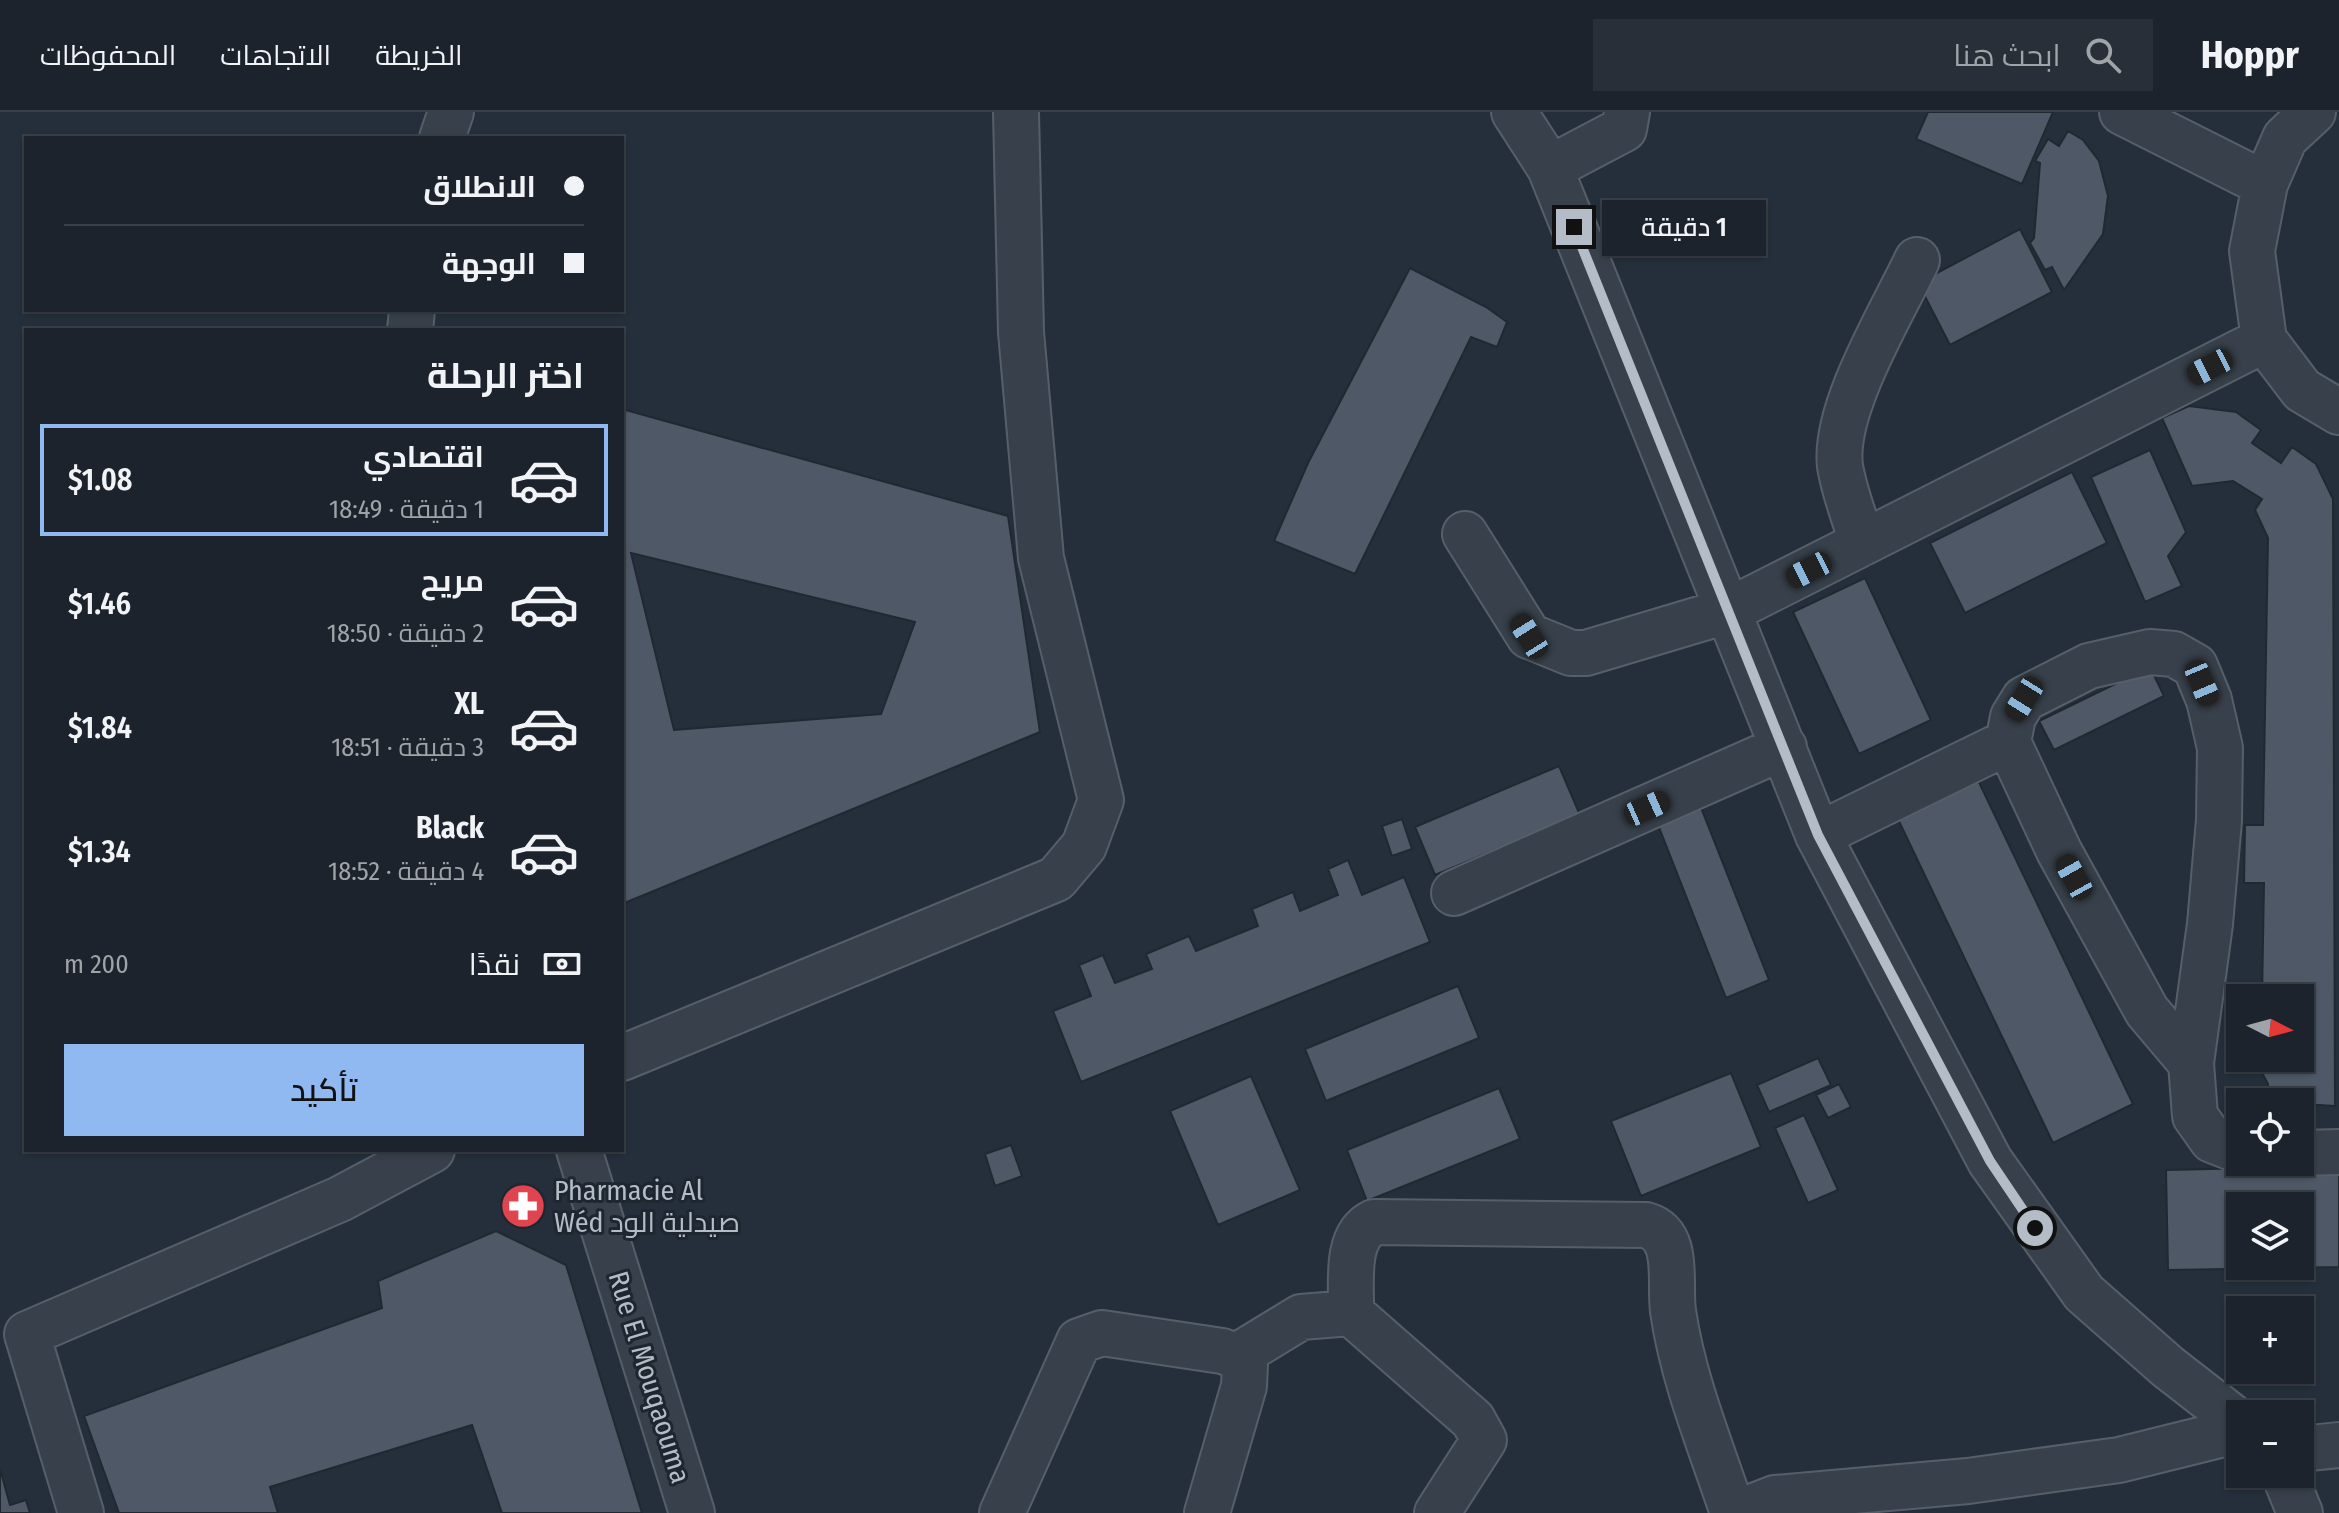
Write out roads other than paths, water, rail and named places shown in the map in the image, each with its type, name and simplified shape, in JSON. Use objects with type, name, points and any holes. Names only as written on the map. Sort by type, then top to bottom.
[{"type":"street","points":[[443,136],[451,112]]},
{"type":"street","points":[[624,1057],[1056,879],[1084,846],[1101,800],[1041,558],[1021,332],[1016,112]]},
{"type":"street","points":[[1514,112],[1550,168],[1818,835],[1990,1161],[2084,1293],[2168,1367],[2226,1412]]},
{"type":"street","points":[[1550,168],[1624,129],[1627,112]]},
{"type":"street","points":[[2122,112],[2265,184]]},
{"type":"street","points":[[2313,112],[2285,138],[2265,184],[2252,251],[2264,340],[2302,390],[2339,412]]},
{"type":"street","points":[[1862,543],[1840,467],[1840,441],[1849,403],[1917,260]]},
{"type":"street","points":[[1465,534],[1529,636],[1571,653],[1586,653],[1730,610],[2264,340]]},
{"type":"street","points":[[2191,1063],[2147,1011],[2059,851],[2008,742],[2013,717],[2024,699],[2089,666],[2150,652],[2174,654],[2195,666],[2209,700],[2220,748],[2219,820],[2210,924],[2191,1063],[2195,1116],[2212,1140],[2226,1146]]},
{"type":"street","points":[[1818,835],[2008,742]]},
{"type":"street","points":[[1454,893],[1784,747]]},
{"type":"street","points":[[81,1513],[14,1336],[340,1199],[428,1152]]},
{"type":"street","name":"Rue El Mouqaouma","points":[[580,1152],[692,1513]]},
{"type":"street","points":[[2314,1153],[2339,1152]]},
{"type":"street","points":[[1351,1313],[1352,1254],[1359,1235],[1374,1222],[1646,1225],[1659,1228],[1668,1241],[1673,1311],[1685,1368],[1734,1513],[1775,1498],[1968,1481],[2119,1460],[2226,1433]]},
{"type":"street","points":[[1237,1356],[1301,1317],[1351,1313],[1442,1390],[1480,1429],[1484,1440],[1478,1455],[1437,1513]]},
{"type":"street","points":[[1002,1513],[1079,1341],[1102,1333],[1237,1356],[1245,1364],[1244,1386],[1207,1513]]},
{"type":"street","points":[[2314,1448],[2339,1445]]},
{"type":"street","points":[[2290,1488],[2300,1513]]},
{"type":"place","name":"Pharmacie Al Wéd صيدلية الود","points":[[523,1206]]}]
